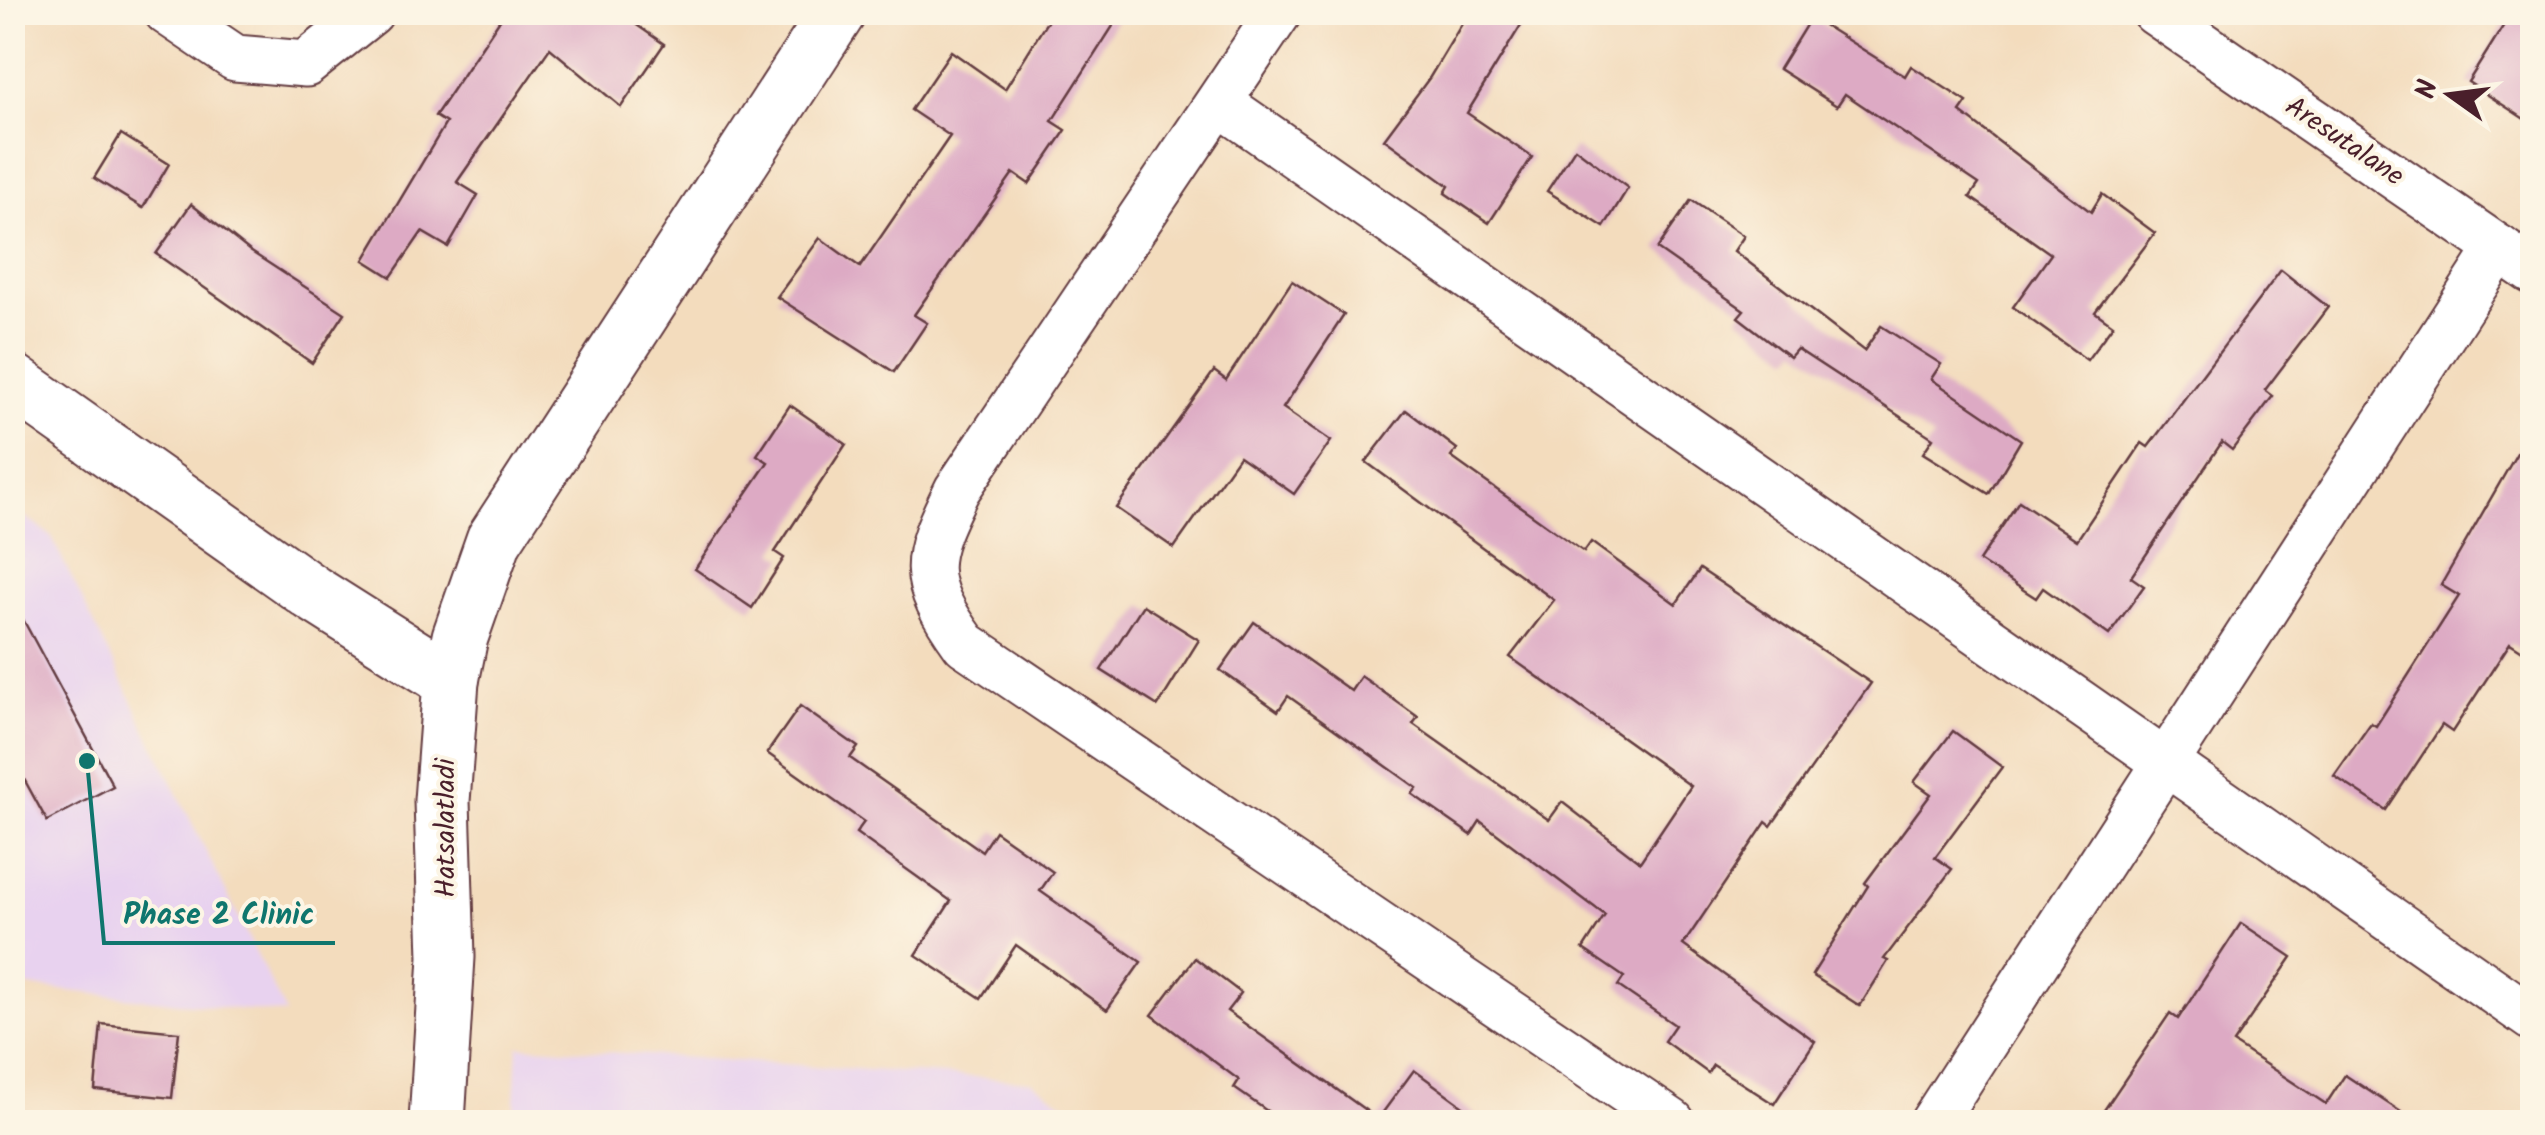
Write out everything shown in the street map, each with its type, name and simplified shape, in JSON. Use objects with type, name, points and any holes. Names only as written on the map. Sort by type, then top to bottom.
[{"type":"street","points":[[167,12],[234,58],[306,64],[371,12]]},
{"type":"street","name":"Hatsalatladi","points":[[437,1122],[447,957],[442,801],[451,681],[460,638],[494,540],[838,12]]},
{"type":"street","points":[[1280,12],[957,490],[933,538],[929,576],[937,606],[965,644],[1672,1122]]},
{"type":"street","name":"Aresutalane","points":[[2156,12],[2516,259]]},
{"type":"street","points":[[1220,103],[2532,1018]]},
{"type":"street","points":[[1932,1122],[2165,762],[2516,259]]},
{"type":"street","points":[[12,381],[312,593],[451,681]]},
{"type":"shaded area","points":[[13,508],[51,536],[286,1014],[13,985]]},
{"type":"shaded area","points":[[518,1046],[1031,1081],[1092,1122],[514,1122]]},
{"type":"building","points":[[505,12],[618,12],[664,44],[621,107],[550,48],[457,182],[478,195],[448,247],[422,232],[391,277],[364,260],[446,123],[435,116]]},
{"type":"building","points":[[1053,12],[1122,12],[1052,121],[1066,130],[1029,184],[1013,173],[914,315],[927,323],[894,372],[777,297],[820,238],[860,267],[950,136],[911,110],[951,51],[1005,89]]},
{"type":"building","points":[[1469,12],[1529,12],[1467,113],[1532,157],[1489,223],[1445,193],[1449,186],[1384,139],[1430,77]]},
{"type":"building","points":[[2512,12],[2532,12],[2532,124],[2468,82]]},
{"type":"building","points":[[1811,17],[1905,76],[1911,66],[1967,102],[1960,112],[2091,212],[2102,194],[2155,233],[2095,312],[2113,325],[2087,360],[2013,307],[2051,254],[1970,197],[1979,184],[1845,94],[1837,106],[1779,69]]},
{"type":"building","points":[[121,134],[169,164],[143,208],[94,178]]},
{"type":"building","points":[[1575,148],[1628,188],[1604,227],[1547,191]]},
{"type":"building","points":[[1691,200],[1744,236],[1734,251],[1864,351],[1881,326],[1941,364],[1931,379],[2021,440],[1989,494],[1923,453],[1933,438],[1797,349],[1790,357],[1738,317],[1744,310],[1657,249]]},
{"type":"building","points":[[191,204],[250,251],[345,313],[312,363],[156,254]]},
{"type":"building","points":[[2281,270],[2328,307],[2265,390],[2273,396],[2232,450],[2222,442],[2131,577],[2144,586],[2109,635],[2043,588],[2036,598],[1979,561],[2019,501],[2077,540],[2142,443],[2148,447]]},
{"type":"building","points":[[1292,281],[1344,315],[1283,408],[1331,441],[1294,494],[1239,456],[1174,548],[1116,508],[1214,371],[1226,380]]},
{"type":"building","points":[[790,405],[846,444],[775,552],[784,558],[752,608],[695,569],[768,462],[757,455]]},
{"type":"building","points":[[1406,410],[1457,449],[1451,457],[1584,552],[1591,542],[1676,604],[1700,569],[1871,683],[1771,826],[1766,822],[1683,945],[1815,1041],[1774,1104],[1713,1065],[1708,1073],[1664,1041],[1675,1025],[1618,986],[1624,977],[1583,949],[1605,915],[1480,821],[1471,835],[1412,794],[1417,788],[1288,696],[1278,711],[1220,670],[1254,622],[1351,691],[1361,676],[1418,717],[1413,724],[1549,820],[1562,802],[1640,862],[1691,786],[1510,657],[1554,600],[1366,462]]},
{"type":"building","points":[[2532,427],[2532,657],[2510,643],[2452,732],[2442,725],[2386,810],[2334,776],[2371,723],[2376,726],[2459,596],[2441,585]]},
{"type":"building","points":[[12,599],[113,786],[47,821],[12,757]]},
{"type":"building","points":[[1143,605],[1199,640],[1158,706],[1101,670]]},
{"type":"building","points":[[800,706],[858,747],[850,758],[982,851],[995,831],[1053,872],[1040,891],[1141,962],[1107,1010],[1016,945],[981,998],[916,955],[951,901],[856,833],[864,822],[767,753]]},
{"type":"building","points":[[1953,731],[2002,767],[1935,857],[1952,869],[1884,959],[1888,961],[1860,1006],[1812,975],[1868,886],[1865,883],[1931,794],[1914,782]]},
{"type":"building","points":[[2241,923],[2292,957],[2233,1043],[2326,1104],[2345,1075],[2416,1122],[2096,1122],[2170,1013],[2178,1019]]},
{"type":"building","points":[[1195,958],[1241,993],[1227,1011],[1378,1119],[1414,1070],[1485,1122],[1283,1122],[1234,1088],[1239,1080],[1152,1015]]},
{"type":"building","points":[[101,1024],[179,1032],[172,1098],[95,1090]]},
{"type":"place","name":"Phase 2 Clinic","points":[[87,761]]}]
